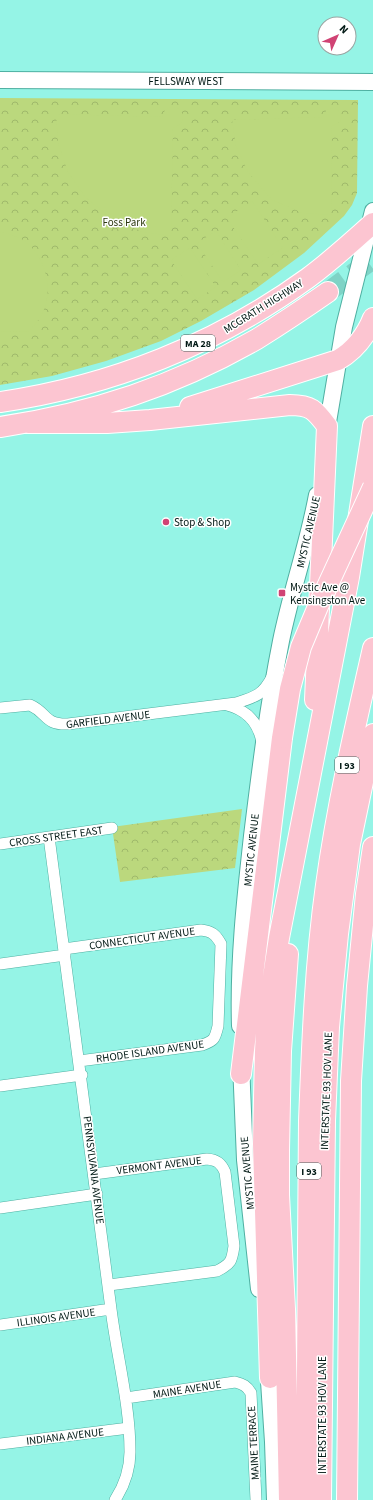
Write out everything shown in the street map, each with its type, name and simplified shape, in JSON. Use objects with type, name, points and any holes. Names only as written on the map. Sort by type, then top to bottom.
[{"type":"highway","name":"MCGRATH HIGHWAY","points":[[0,402],[49,394],[95,383],[153,363],[198,343],[246,318],[298,285],[340,253],[372,220]]},
{"type":"highway","name":"MA 28","points":[[0,427],[64,416],[96,408],[181,377],[213,362],[257,338],[328,292]]},
{"type":"highway","points":[[150,420],[338,360],[348,354],[362,340],[373,318]]},
{"type":"highway","points":[[28,423],[82,424],[150,420],[298,405],[311,408],[317,412],[327,426],[312,770]]},
{"type":"highway","points":[[270,1378],[263,1144],[264,1052],[272,981],[349,577],[373,426]]},
{"type":"highway","points":[[241,1074],[282,738],[290,689],[301,647],[318,604],[373,487]]},
{"type":"highway","name":"I 93","points":[[306,1500],[311,1073],[321,932],[342,844],[352,743],[373,648]]},
{"type":"highway","name":"INTERSTATE 93 HOV LANE","points":[[321,1500],[326,1074],[342,844],[373,734]]},
{"type":"highway","points":[[346,1500],[350,1113],[353,1036],[366,894],[373,848]]},
{"type":"highway","points":[[289,1500],[285,1308],[279,1195],[279,1128],[281,1051],[294,860]]},
{"type":"highway","points":[[362,939],[373,900]]},
{"type":"main road","name":"FELLSWAY WEST","points":[[0,80],[373,82]]},
{"type":"main road","name":"MYSTIC AVENUE","points":[[275,1500],[270,1378],[249,1201],[242,1117],[239,986],[241,946],[263,745],[275,672],[289,608],[313,516],[344,327],[372,220]]},
{"type":"street","name":"GARFIELD AVENUE","points":[[0,708],[30,705],[50,721],[57,724],[223,704],[247,699],[262,693],[275,672]]},
{"type":"street","name":"GARFIELD AVENUE","points":[[223,704],[236,707],[245,712],[254,721],[260,731],[263,745]]},
{"type":"street","name":"CROSS STREET EAST","points":[[0,844],[112,828]]},
{"type":"street","name":"PENNSYLVANIA AVENUE","points":[[49,837],[82,1075],[111,1309],[126,1398],[129,1428],[130,1455],[126,1478],[115,1500]]},
{"type":"street","name":"CONNECTICUT AVENUE","points":[[64,952],[201,930],[210,931],[216,936],[221,944],[219,986]]},
{"type":"street","points":[[0,964],[64,952]]},
{"type":"street","name":"RHODE ISLAND AVENUE","points":[[79,1061],[202,1045],[211,1042],[216,1036],[218,1026],[219,986]]},
{"type":"street","points":[[0,1086],[82,1075]]},
{"type":"street","name":"VERMONT AVENUE","points":[[94,1174],[207,1159],[216,1160],[222,1165],[225,1172],[234,1246],[232,1258],[227,1266],[217,1271],[109,1285]]},
{"type":"street","points":[[0,1208],[97,1194]]},
{"type":"street","name":"ILLINOIS AVENUE","points":[[0,1325],[111,1309]]},
{"type":"street","name":"MAINE AVENUE","points":[[126,1398],[235,1382],[242,1383],[247,1387]]},
{"type":"street","name":"MAINE TERRACE","points":[[247,1387],[250,1393],[256,1500]]},
{"type":"street","name":"INDIANA AVENUE","points":[[0,1444],[129,1428]]},
{"type":"green space","name":"Foss Park","points":[[0,98],[358,100],[357,193],[352,205],[344,216],[304,253],[254,290],[201,321],[161,341],[106,361],[52,376],[0,385]]},
{"type":"green space","points":[[171,107],[180,109],[183,116],[181,123],[173,128],[171,236],[143,232],[112,219],[85,197],[68,172],[58,143],[56,114],[162,117],[165,110]]},
{"type":"green space","points":[[331,108],[337,109],[342,116],[340,122],[332,126],[331,215],[303,213],[272,200],[248,172],[236,146],[232,120],[323,117],[326,111]]},
{"type":"green space","points":[[252,201],[283,248],[258,264],[227,218]]},
{"type":"green space","points":[[216,231],[241,270],[223,282],[197,243]]},
{"type":"green space","points":[[0,232],[22,239],[35,251],[44,268],[48,288],[45,307],[41,316],[30,331],[0,332]]},
{"type":"green space","points":[[190,248],[216,287],[197,299],[171,260]]},
{"type":"green space","points":[[242,809],[235,868],[120,882],[112,827]]},
{"type":"tunnel","points":[[328,292],[373,259]]},
{"type":"place","name":"Stop & Shop","points":[[166,522]]},
{"type":"place","name":"Mystic Ave @ Kensingston Ave","points":[[282,593]]}]
